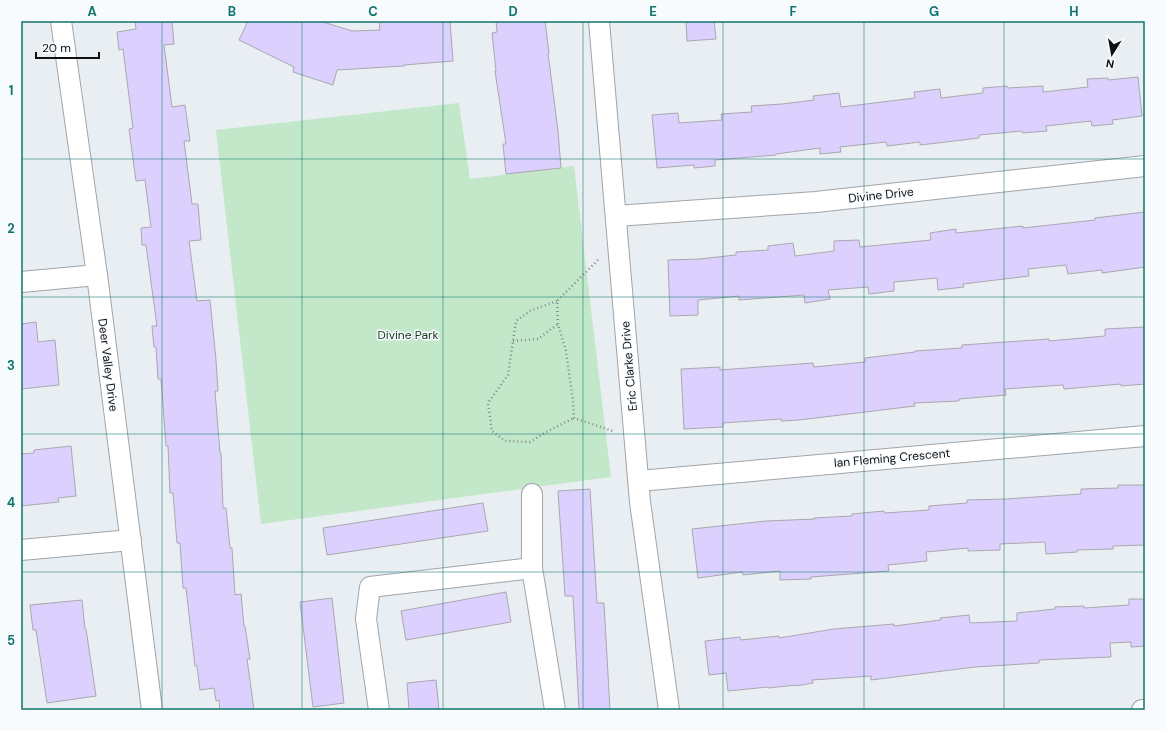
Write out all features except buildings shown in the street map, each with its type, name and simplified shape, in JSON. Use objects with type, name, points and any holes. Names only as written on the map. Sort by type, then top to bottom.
[{"type":"street","name":"Deer Valley Drive","points":[[61,21],[97,275],[152,710]]},
{"type":"street","name":"Eric Clarke Drive","points":[[599,21],[640,502],[669,710]]},
{"type":"street","name":"Divine Drive","points":[[616,216],[816,202],[1145,166]]},
{"type":"street","points":[[21,282],[97,275]]},
{"type":"street","name":"Ian Fleming Crescent","points":[[639,481],[1145,436]]},
{"type":"street","points":[[532,494],[532,568],[555,710]]},
{"type":"street","points":[[21,550],[131,540]]},
{"type":"street","points":[[379,710],[366,619],[370,587],[532,568]]},
{"type":"path","points":[[618,240],[557,301],[530,311],[516,321],[508,375],[488,403],[492,431],[505,441],[530,442],[574,418],[635,438]]},
{"type":"path","points":[[557,301],[558,324],[566,351],[574,418]]},
{"type":"path","points":[[513,341],[538,339],[558,324]]},
{"type":"green space","name":"Divine Park","points":[[459,103],[470,179],[574,166],[611,477],[261,524],[216,130]]}]
